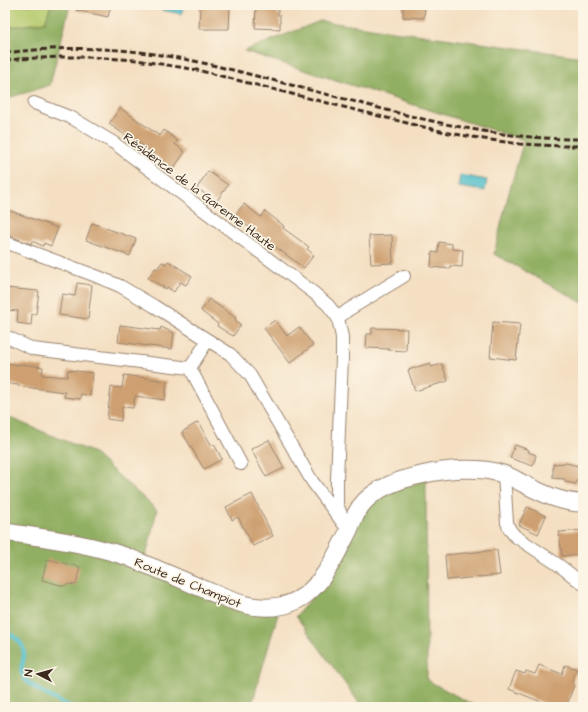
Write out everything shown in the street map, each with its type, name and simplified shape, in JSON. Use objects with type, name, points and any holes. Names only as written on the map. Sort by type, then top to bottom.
[{"type":"street","name":"Résidence de la Garenne Haute","points":[[34,103],[72,118],[114,143],[314,293],[328,305],[338,318],[342,338],[342,358],[337,466],[337,505],[348,530]]},
{"type":"street","points":[[5,242],[120,286],[230,354],[250,375],[312,481],[348,530]]},
{"type":"street","points":[[338,318],[348,310],[404,276]]},
{"type":"street","points":[[5,336],[32,349],[190,368]]},
{"type":"street","points":[[190,368],[208,340]]},
{"type":"street","points":[[190,368],[241,464]]},
{"type":"street","name":"Route de Champiot","points":[[5,532],[92,546],[126,556],[222,597],[246,605],[262,608],[282,606],[292,602],[315,586],[330,566],[364,502],[376,493],[395,483],[421,475],[448,470],[485,470],[504,474],[561,500],[583,503]]},
{"type":"street","points":[[504,474],[507,523],[510,530],[515,536],[560,566],[583,584]]},
{"type":"green space","points":[[5,5],[51,5],[45,22],[5,28]]},
{"type":"green space","points":[[51,5],[70,5],[50,85],[5,99],[5,28],[45,22]]},
{"type":"green space","points":[[320,21],[583,57],[583,303],[494,254],[508,196],[524,140],[244,51]]},
{"type":"green space","points":[[5,416],[92,452],[157,510],[144,565],[278,614],[251,707],[5,707]]},
{"type":"green space","points":[[426,478],[427,680],[477,707],[362,707],[296,616],[332,574],[372,499]]},
{"type":"water","points":[[162,5],[183,5],[182,14],[161,10]]},
{"type":"water","points":[[460,175],[487,180],[485,191],[458,187]]},
{"type":"building","points":[[76,5],[111,5],[108,17],[76,10]]},
{"type":"building","points":[[200,5],[230,5],[229,29],[199,29]]},
{"type":"building","points":[[256,5],[278,6],[278,15],[280,15],[280,29],[255,28]]},
{"type":"building","points":[[403,5],[425,5],[424,18],[403,17]]},
{"type":"building","points":[[120,108],[160,136],[164,130],[178,141],[175,144],[185,152],[173,169],[132,137],[131,139],[109,124]]},
{"type":"building","points":[[208,171],[228,185],[216,202],[197,188]]},
{"type":"building","points":[[244,204],[261,217],[265,211],[284,226],[283,228],[309,247],[307,249],[314,255],[304,268],[234,216]]},
{"type":"building","points":[[5,209],[58,228],[51,246],[44,243],[43,246],[32,241],[31,244],[5,234]]},
{"type":"building","points":[[92,223],[136,239],[130,256],[86,240]]},
{"type":"building","points":[[392,235],[393,263],[371,264],[369,236]]},
{"type":"building","points":[[439,242],[452,244],[452,249],[463,250],[462,267],[450,266],[450,269],[431,267],[432,252],[438,253]]},
{"type":"building","points":[[168,261],[192,276],[186,285],[180,282],[174,292],[148,278],[155,268],[157,269],[162,262],[166,264]]},
{"type":"building","points":[[77,283],[92,285],[88,319],[59,315],[62,294],[75,296]]},
{"type":"building","points":[[5,288],[39,291],[36,314],[32,314],[31,325],[17,323],[18,311],[5,310]]},
{"type":"building","points":[[209,299],[236,318],[235,320],[241,325],[233,336],[217,326],[218,324],[201,311]]},
{"type":"building","points":[[275,320],[287,336],[299,327],[313,345],[290,363],[264,328]]},
{"type":"building","points":[[493,322],[520,324],[516,360],[490,357]]},
{"type":"building","points":[[120,325],[160,330],[161,327],[174,333],[172,349],[118,342]]},
{"type":"building","points":[[372,328],[407,329],[406,351],[366,348],[367,334],[372,334]]},
{"type":"building","points":[[5,363],[43,367],[42,375],[67,377],[68,370],[93,373],[90,396],[81,394],[80,399],[64,397],[65,392],[5,383]]},
{"type":"building","points":[[430,363],[431,367],[442,364],[448,381],[415,391],[408,370]]},
{"type":"building","points":[[124,375],[167,381],[165,400],[135,396],[133,408],[122,407],[121,421],[107,419],[111,387],[122,388]]},
{"type":"building","points":[[198,422],[212,446],[214,444],[222,459],[204,469],[182,432]]},
{"type":"building","points":[[269,440],[284,468],[266,477],[251,449]]},
{"type":"building","points":[[515,445],[529,450],[528,452],[536,455],[533,466],[510,458]]},
{"type":"building","points":[[566,463],[583,467],[583,481],[577,480],[576,484],[565,482],[565,479],[553,478],[553,464]]},
{"type":"building","points":[[252,494],[273,536],[253,546],[238,517],[232,520],[226,507]]},
{"type":"building","points":[[527,507],[546,516],[538,534],[519,525]]},
{"type":"building","points":[[583,530],[583,554],[562,556],[559,532]]},
{"type":"building","points":[[497,550],[500,575],[447,580],[445,555]]},
{"type":"building","points":[[47,559],[80,567],[76,585],[69,584],[64,586],[42,580]]},
{"type":"building","points":[[539,665],[562,674],[565,665],[577,669],[572,682],[574,685],[566,707],[552,707],[509,689],[516,671],[525,674],[526,671],[535,674]]},
{"type":"waterway","points":[[5,632],[15,637],[24,650],[21,670],[26,680],[41,692],[71,707]]},
{"type":"railway","points":[[5,53],[46,49],[86,48],[147,53],[181,58],[222,67],[401,114],[452,125],[530,137],[583,139]]},
{"type":"railway","points":[[5,61],[61,57],[137,60],[197,70],[449,133],[520,144],[583,146]]}]
